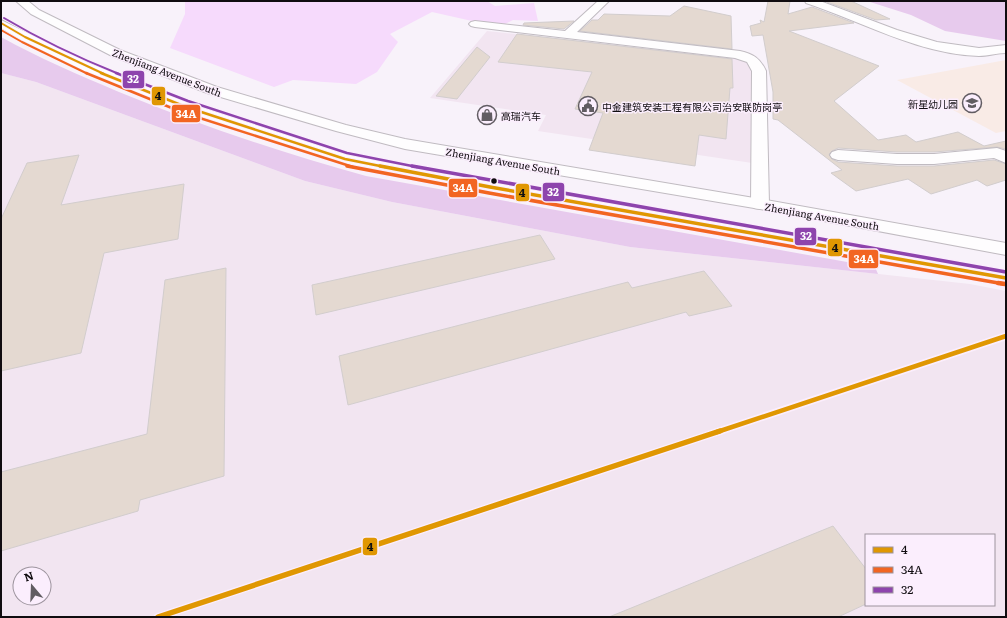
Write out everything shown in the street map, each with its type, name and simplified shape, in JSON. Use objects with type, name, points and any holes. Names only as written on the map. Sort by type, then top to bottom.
[{"type":"main road","name":"Zhenjiang Avenue South","points":[[21,1],[35,12],[116,53],[212,90],[341,128],[405,144],[760,204],[1006,249]]},
{"type":"main road","points":[[567,35],[604,1]]},
{"type":"main road","points":[[810,1],[849,14],[906,38],[930,44],[979,52],[1006,49]]},
{"type":"main road","points":[[1,22],[25,37],[84,66],[157,96],[345,159],[483,186],[1006,278]]},
{"type":"main road","points":[[475,24],[734,54],[745,56],[753,60],[759,71],[760,204]]},
{"type":"main road","points":[[838,155],[897,159],[934,159],[997,153],[1006,158]]},
{"type":"shaded area","points":[[185,1],[487,1],[495,6],[534,3],[538,21],[513,20],[505,24],[472,21],[432,12],[390,34],[398,42],[377,72],[356,84],[293,80],[274,87],[170,48],[185,14]]},
{"type":"shaded area","points":[[867,1],[1006,1],[1006,41],[945,31],[911,15]]},
{"type":"shaded area","points":[[487,31],[745,59],[752,70],[752,163],[538,131],[546,115],[430,98]]},
{"type":"shaded area","points":[[1,37],[74,73],[180,116],[303,158],[366,176],[875,267],[878,274],[630,247],[392,202],[305,181],[36,82],[1,73]]},
{"type":"shaded area","name":"新星幼儿园","points":[[1006,60],[1006,131],[996,133],[897,80]]},
{"type":"shaded area","points":[[1,73],[36,82],[305,181],[392,202],[630,247],[970,284],[1006,291],[1006,617],[1,617]]},
{"type":"building","points":[[768,1],[790,1],[788,14],[812,7],[854,23],[789,31],[879,66],[834,101],[878,140],[906,135],[916,142],[958,132],[984,146],[1006,141],[1006,149],[997,147],[934,152],[897,152],[838,148],[829,154],[832,159],[838,162],[897,166],[934,166],[994,160],[1006,164],[1006,180],[987,186],[977,180],[931,194],[908,179],[856,191],[831,173],[842,170],[778,120],[773,119],[773,92],[763,35],[752,36],[750,26],[761,23],[760,20],[764,22]]},
{"type":"building","points":[[851,1],[890,19],[876,20],[827,2]]},
{"type":"building","points":[[684,6],[731,16],[732,49],[580,31],[592,20],[598,20],[604,14],[670,16]]},
{"type":"building","points":[[574,21],[564,29],[523,25],[524,23]]},
{"type":"building","points":[[517,34],[732,59],[733,88],[730,88],[726,139],[699,135],[695,166],[589,150],[603,113],[575,109],[592,72],[498,62]]},
{"type":"building","points":[[477,47],[490,57],[457,99],[436,96]]},
{"type":"building","points":[[79,155],[61,205],[184,184],[178,239],[104,253],[81,353],[1,371],[1,219],[27,163]]},
{"type":"building","points":[[540,235],[555,259],[316,315],[312,285]]},
{"type":"building","points":[[226,268],[224,476],[140,500],[138,511],[1,551],[1,472],[147,434],[165,280]]},
{"type":"building","points":[[704,271],[732,306],[689,316],[686,312],[348,405],[339,356],[628,282],[632,288]]},
{"type":"building","points":[[833,526],[865,568],[865,604],[838,617],[609,617]]},
{"type":"transit line","name":"32","points":[[4,18],[28,32],[86,61],[188,101],[347,153],[491,181],[1006,272]]},
{"type":"transit line","name":"4","points":[[1,23],[25,37],[84,66],[186,107],[345,159],[490,187],[1006,278]]},
{"type":"transit line","name":"34A","points":[[1,30],[81,71],[184,113],[344,165],[489,193],[1005,284]]},
{"type":"transit line","name":"4","points":[[158,617],[1006,336]]},
{"type":"place","name":"新星幼儿园","points":[[972,103]]},
{"type":"place","name":"中金建筑安装工程有限公司治安联防岗亭","points":[[588,106]]},
{"type":"place","name":"高瑞汽车","points":[[487,115]]}]
